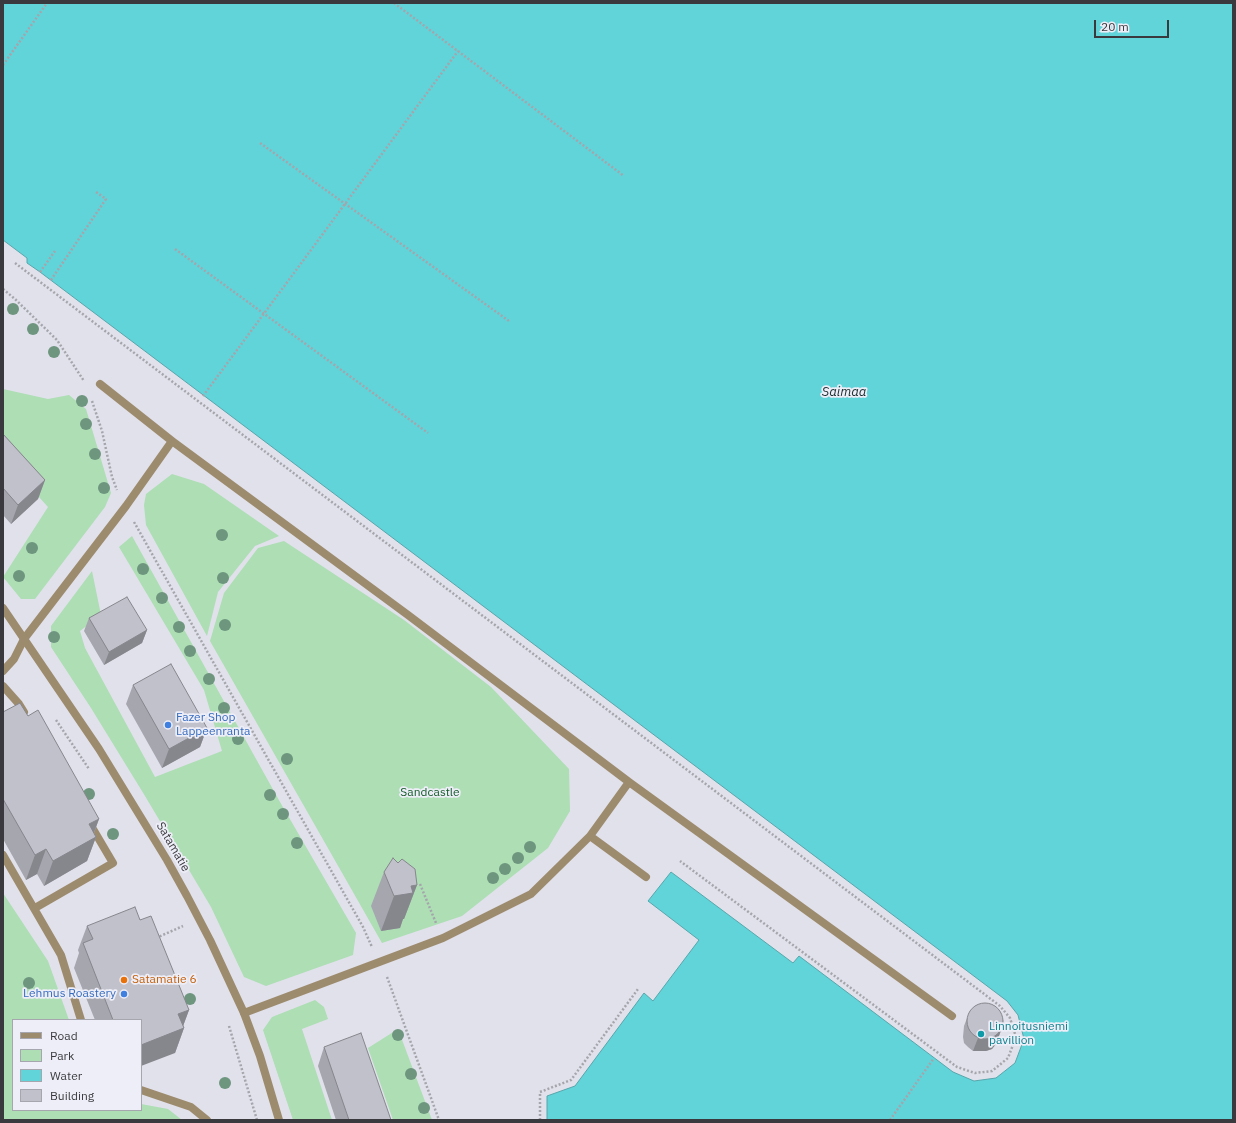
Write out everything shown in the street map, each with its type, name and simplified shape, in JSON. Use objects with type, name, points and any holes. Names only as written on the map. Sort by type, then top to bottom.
[{"type":"street","points":[[100,384],[172,441],[402,610],[629,782],[952,1016]]},
{"type":"street","points":[[3,671],[14,659],[24,639],[126,506],[172,441]]},
{"type":"street","name":"Satamatie","points":[[3,608],[99,749],[167,860],[210,940],[244,1012],[260,1056],[279,1120]]},
{"type":"street","points":[[3,686],[19,704],[27,717]]},
{"type":"street","points":[[244,1012],[442,938],[531,894],[590,836],[629,782]]},
{"type":"street","points":[[35,908],[113,863],[86,817]]},
{"type":"street","points":[[590,836],[646,877]]},
{"type":"street","points":[[3,855],[61,955],[80,1019]]},
{"type":"street","points":[[142,1090],[191,1107],[207,1120]]},
{"type":"path","points":[[3,65],[48,3]]},
{"type":"path","points":[[394,3],[624,176]]},
{"type":"path","points":[[203,396],[458,51]]},
{"type":"path","points":[[260,143],[509,321]]},
{"type":"path","points":[[51,280],[106,199],[96,192]]},
{"type":"path","points":[[175,249],[428,433]]},
{"type":"path","points":[[40,272],[55,251]]},
{"type":"path","points":[[15,263],[1000,1006],[1010,1018],[1016,1037],[1008,1058],[992,1071],[975,1073],[957,1067],[680,861]]},
{"type":"path","points":[[3,289],[57,340],[86,385]]},
{"type":"path","points":[[91,398],[102,431],[112,477],[120,498],[126,506],[363,927],[389,981],[439,1120]]},
{"type":"path","points":[[54,716],[93,775]]},
{"type":"path","points":[[420,884],[442,938]]},
{"type":"path","points":[[180,920],[186,931]]},
{"type":"path","points":[[153,940],[183,926]]},
{"type":"path","points":[[540,1120],[540,1092],[571,1080],[638,989]]},
{"type":"path","points":[[228,1022],[257,1120]]},
{"type":"path","points":[[890,1120],[934,1058]]},
{"type":"green space","points":[[3,389],[48,399],[69,395],[86,409],[111,493],[105,507],[35,599],[21,599],[3,577],[48,507],[3,457]]},
{"type":"green space","points":[[172,474],[204,484],[279,536],[255,546],[218,592],[207,636],[146,525],[144,505],[146,494]]},
{"type":"green space","points":[[132,536],[280,802],[356,933],[353,955],[266,986],[244,977],[211,907],[91,708],[51,647],[51,626],[92,571],[101,615],[80,631],[85,648],[155,777],[222,751],[204,690],[119,547]]},
{"type":"green space","name":"Sandcastle","points":[[284,541],[404,620],[491,687],[569,769],[570,811],[548,848],[462,916],[382,943],[210,641],[224,593],[258,548]]},
{"type":"green space","points":[[3,893],[48,961],[69,1019],[12,1019],[12,1111],[142,1111],[142,1104],[168,1109],[182,1120],[3,1120]]},
{"type":"green space","points":[[315,1000],[324,1007],[328,1019],[302,1029],[332,1120],[293,1120],[263,1030],[272,1017]]},
{"type":"green space","points":[[398,1029],[432,1120],[393,1120],[368,1048]]},
{"type":"water","name":"Saimaa","points":[[3,3],[1233,3],[1233,1120],[547,1120],[547,1096],[575,1086],[644,993],[653,1001],[699,940],[648,901],[671,872],[793,963],[799,956],[953,1072],[974,1081],[996,1078],[1015,1063],[1024,1039],[1018,1015],[1007,1001],[27,263],[27,258],[3,240]]},
{"type":"building","points":[[3,434],[45,480],[18,505],[3,488]]},
{"type":"building","points":[[127,597],[147,630],[109,652],[89,618]]},
{"type":"building","points":[[171,664],[207,728],[169,749],[133,685]]},
{"type":"building","points":[[20,703],[28,716],[38,710],[99,819],[89,824],[96,837],[53,861],[46,849],[35,855],[3,799],[3,712]]},
{"type":"building","points":[[393,858],[398,863],[402,859],[415,869],[417,885],[411,886],[413,893],[394,896],[384,872]]},
{"type":"building","name":"Lehmus Roastery","points":[[135,907],[140,920],[151,916],[189,1010],[178,1014],[184,1028],[142,1045],[142,1019],[113,1019],[83,943],[93,939],[87,926]]},
{"type":"building","points":[[989,1003],[998,1008],[1002,1014],[1002,1028],[998,1034],[989,1039],[981,1039],[972,1034],[968,1028],[967,1017],[972,1008],[978,1004]]},
{"type":"building","points":[[361,1033],[391,1120],[349,1120],[324,1047]]},
{"type":"place","name":"Fazer Shop Lappeenranta","points":[[168,725]]},
{"type":"place","name":"Satamatie 6","points":[[124,980]]},
{"type":"place","name":"Lehmus Roastery","points":[[124,994]]},
{"type":"place","name":"Linnoitusniemi pavillion","points":[[981,1034]]}]
